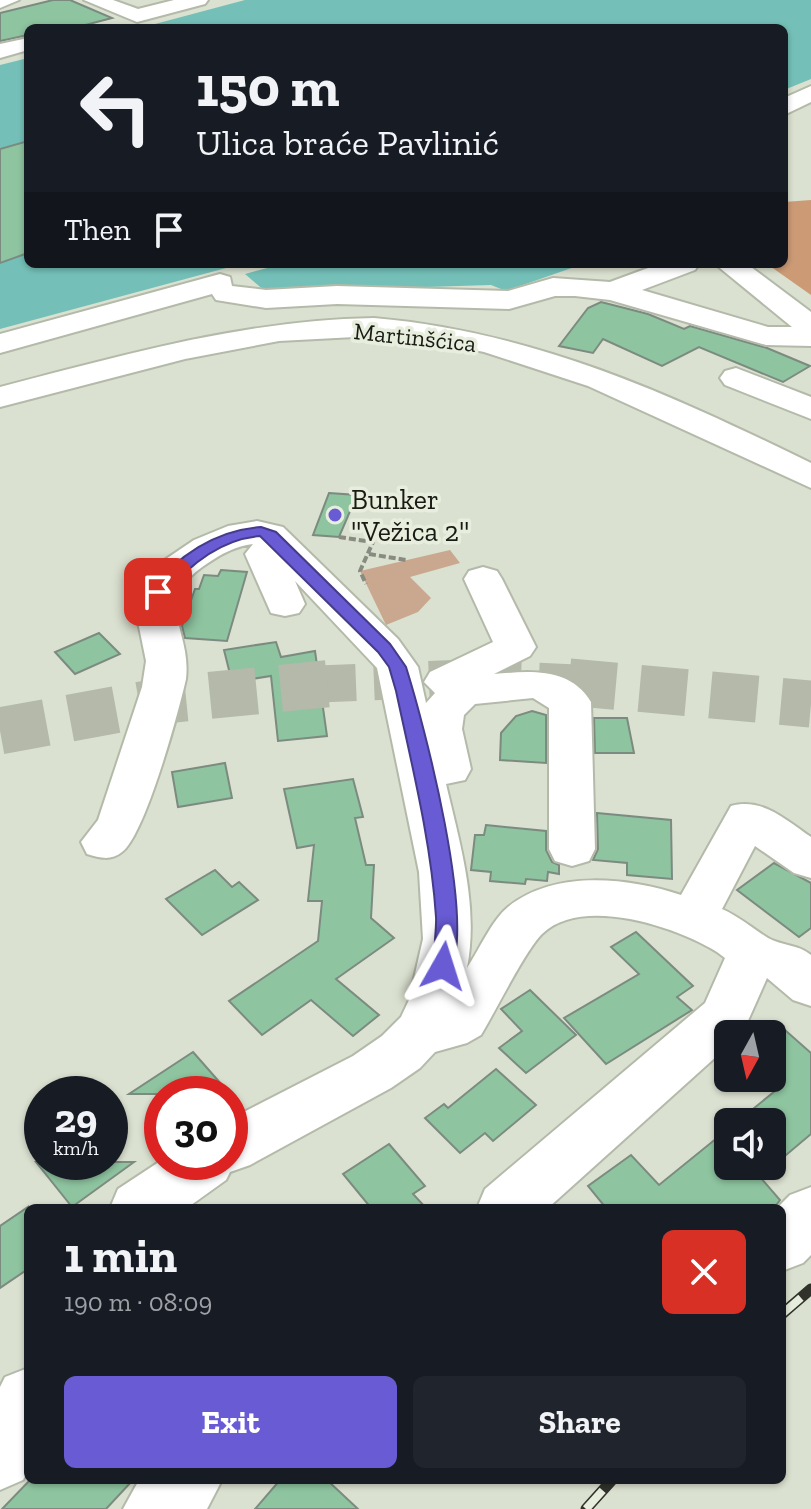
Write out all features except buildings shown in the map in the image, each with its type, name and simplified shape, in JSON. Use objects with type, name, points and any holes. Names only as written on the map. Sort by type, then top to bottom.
[{"type":"street","points":[[0,2],[9,0]]},
{"type":"street","points":[[94,0],[137,16]]},
{"type":"street","points":[[106,24],[198,0]]},
{"type":"street","points":[[0,51],[24,45]]},
{"type":"street","points":[[788,106],[811,93]]},
{"type":"street","points":[[655,305],[713,275]]},
{"type":"street","points":[[0,344],[223,289],[266,299],[337,295],[509,300],[553,287],[613,291],[713,275],[811,327]]},
{"type":"street","points":[[613,291],[766,336],[811,337]]},
{"type":"street","name":"Martinšćica","points":[[0,397],[244,337],[301,330],[374,327],[447,336],[531,355],[660,404],[811,477]]},
{"type":"street","points":[[736,378],[811,409]]},
{"type":"street","points":[[104,842],[118,828],[163,687],[167,667],[156,613],[158,592],[174,572],[202,551],[253,530],[270,535],[384,648],[420,711],[443,872],[448,939],[435,1000],[420,1032],[401,1052],[372,1072],[248,1137]]},
{"type":"street","points":[[277,542],[264,554],[285,604]]},
{"type":"street","points":[[420,711],[516,647],[483,579]]},
{"type":"street","points":[[420,711],[463,691],[506,685],[540,684],[570,702],[572,849]]},
{"type":"street","points":[[420,711],[440,729],[449,769]]},
{"type":"street","points":[[693,918],[747,818],[811,860]]},
{"type":"street","points":[[420,1032],[448,1028],[462,1020],[510,938],[540,910],[572,900],[623,899],[693,918],[744,944],[752,954],[784,962],[811,985]]},
{"type":"street","points":[[511,1204],[725,1017],[752,954]]},
{"type":"street","points":[[145,1204],[180,1180]]},
{"type":"street","points":[[786,1239],[811,1214]]},
{"type":"street","points":[[0,1457],[24,1408]]},
{"type":"street","points":[[157,1509],[185,1484]]},
{"type":"path","points":[[339,537],[373,542],[360,571],[386,625],[384,648]]},
{"type":"path","points":[[369,554],[406,560]]},
{"type":"shaded area","points":[[811,200],[811,295],[773,268],[788,268],[788,202]]},
{"type":"shaded area","points":[[450,550],[460,563],[410,577],[431,598],[418,612],[386,625],[360,571]]},
{"type":"water","points":[[245,0],[811,0],[811,79],[788,88],[788,24],[155,24]]},
{"type":"water","points":[[24,59],[24,268],[226,268],[0,329],[0,65]]},
{"type":"water","points":[[267,268],[572,268],[506,291],[491,285],[266,292],[245,274]]},
{"type":"tunnel","points":[[329,684],[468,678],[581,683]]},
{"type":"tunnel","points":[[329,684],[345,682]]},
{"type":"tunnel","points":[[569,682],[581,683]]},
{"type":"tunnel","points":[[581,683],[601,684]]},
{"type":"tunnel","points":[[581,683],[811,704]]},
{"type":"tunnel","points":[[319,684],[329,684]]},
{"type":"tunnel","points":[[0,731],[174,699],[329,684]]},
{"type":"railway","points":[[786,1311],[811,1289]]},
{"type":"railway","points":[[586,1509],[608,1484]]},
{"type":"place","name":"Bunker \"Vežica 2\"","points":[[335,515]]},
{"type":"route","points":[[158,592],[174,572],[202,551],[241,533],[261,531],[270,535],[384,648],[397,667],[405,691],[443,872],[448,939],[443,966]]}]
